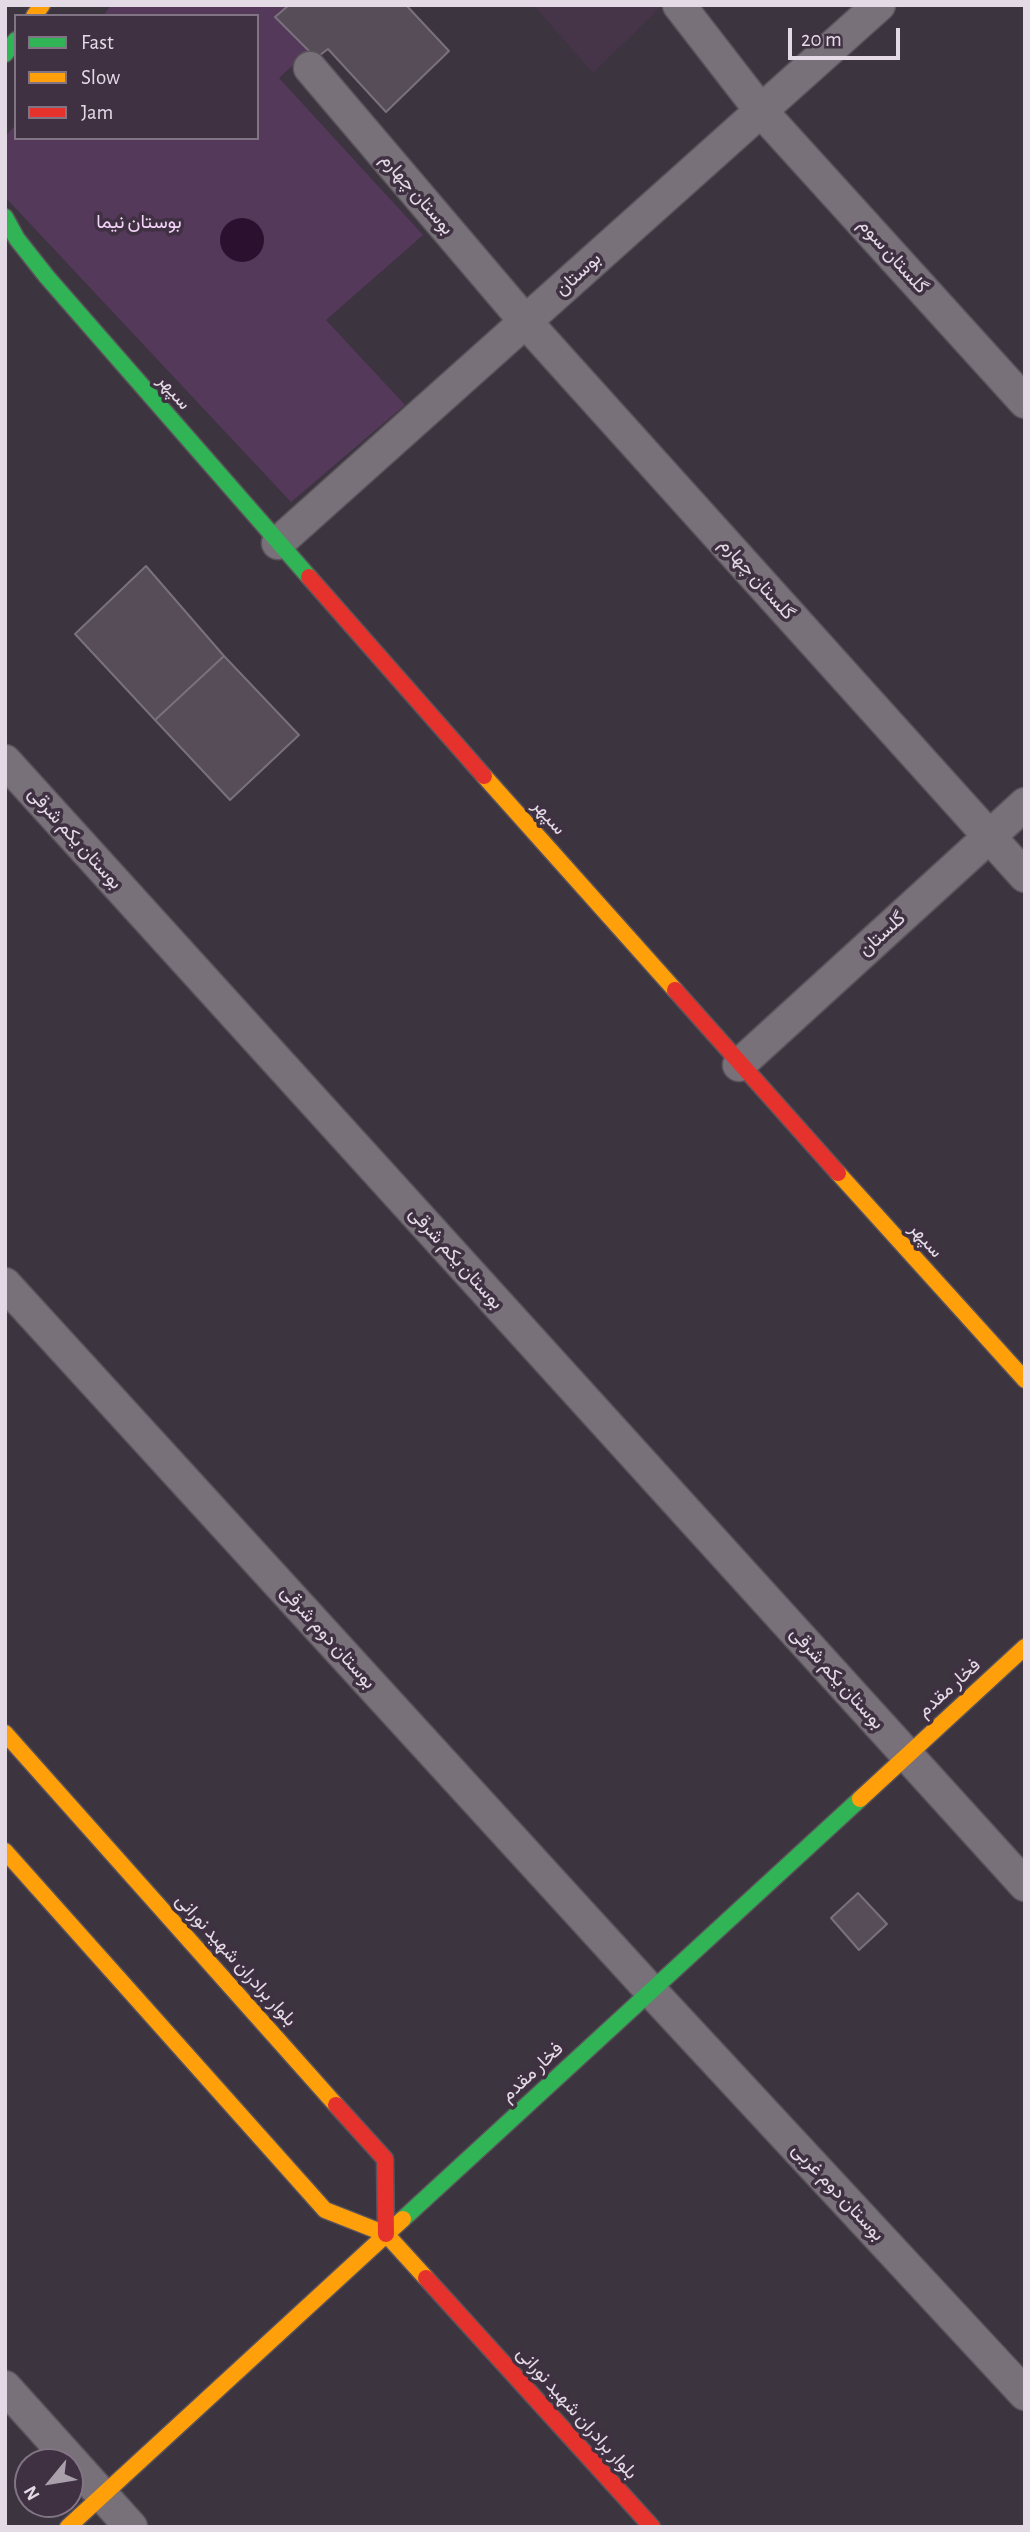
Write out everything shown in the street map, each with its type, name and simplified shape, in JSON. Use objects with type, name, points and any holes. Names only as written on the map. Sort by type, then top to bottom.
[{"type":"street","name":"گلستان سوم","points":[[679,5],[761,111],[1025,402]]},
{"type":"street","name":"بوستان","points":[[278,542],[879,5]]},
{"type":"street","name":"بوستان چهارم","points":[[310,68],[526,321]]},
{"type":"street","points":[[5,217],[17,239],[47,277]]},
{"type":"street","points":[[5,251],[47,277]]},
{"type":"street","name":"سپهر","points":[[47,277],[739,1065],[1025,1380]]},
{"type":"street","name":"گلستان چهارم","points":[[526,321],[1025,876]]},
{"type":"street","name":"بوستان یکم شرقی","points":[[5,761],[1025,1885]]},
{"type":"street","name":"گلستان","points":[[739,1065],[1025,804]]},
{"type":"street","name":"بوستان دوم شرقی","points":[[5,1284],[651,1991]]},
{"type":"street","name":"فخار مقدم","points":[[68,2527],[1025,1647]]},
{"type":"street","name":"بلوار برادران شهید نورانی","points":[[5,1733],[385,2159],[386,2234]]},
{"type":"street","name":"بلوار برادران شهید نورانی","points":[[5,1851],[325,2210],[386,2234],[652,2527]]},
{"type":"street","name":"بوستان دوم غربی","points":[[651,1991],[1025,2394]]},
{"type":"street","points":[[5,2387],[131,2527]]},
{"type":"shaded area","points":[[533,5],[663,5],[593,73]]},
{"type":"shaded area","points":[[242,218],[257,225],[264,240],[257,255],[242,262],[227,255],[220,240],[227,225]]},
{"type":"green space","name":"بوستان نیما","points":[[111,5],[283,5],[317,43],[279,78],[423,235],[326,320],[405,405],[291,502],[6,198],[5,137],[14,126],[14,140],[259,140],[259,14],[104,14]],"holes":[[[244,218],[260,253],[249,261],[231,221]]]},
{"type":"building","points":[[289,5],[406,5],[449,51],[386,112],[328,49],[316,58],[275,17]]},
{"type":"building","points":[[146,566],[224,656],[155,720],[75,634]]},
{"type":"building","points":[[224,656],[299,735],[230,800],[155,720]]},
{"type":"building","points":[[858,1893],[887,1924],[859,1950],[831,1918]]},
{"type":"traffic: fast","points":[[5,54],[14,43]]},
{"type":"traffic: fast","points":[[5,217],[17,239],[47,277],[309,577]]},
{"type":"traffic: fast","points":[[403,2219],[860,1799]]},
{"type":"traffic: slow","points":[[35,14],[42,5]]},
{"type":"traffic: slow","points":[[484,776],[675,990]]},
{"type":"traffic: slow","points":[[838,1173],[1025,1380]]},
{"type":"traffic: slow","points":[[860,1799],[1025,1647]]},
{"type":"traffic: slow","points":[[5,1733],[336,2105]]},
{"type":"traffic: slow","points":[[5,1851],[325,2210],[386,2234],[426,2278]]},
{"type":"traffic: slow","points":[[68,2527],[403,2219]]},
{"type":"traffic: jam","points":[[309,577],[484,776]]},
{"type":"traffic: jam","points":[[675,990],[838,1173]]},
{"type":"traffic: jam","points":[[336,2105],[385,2159],[386,2234]]},
{"type":"traffic: jam","points":[[426,2278],[652,2527]]}]
